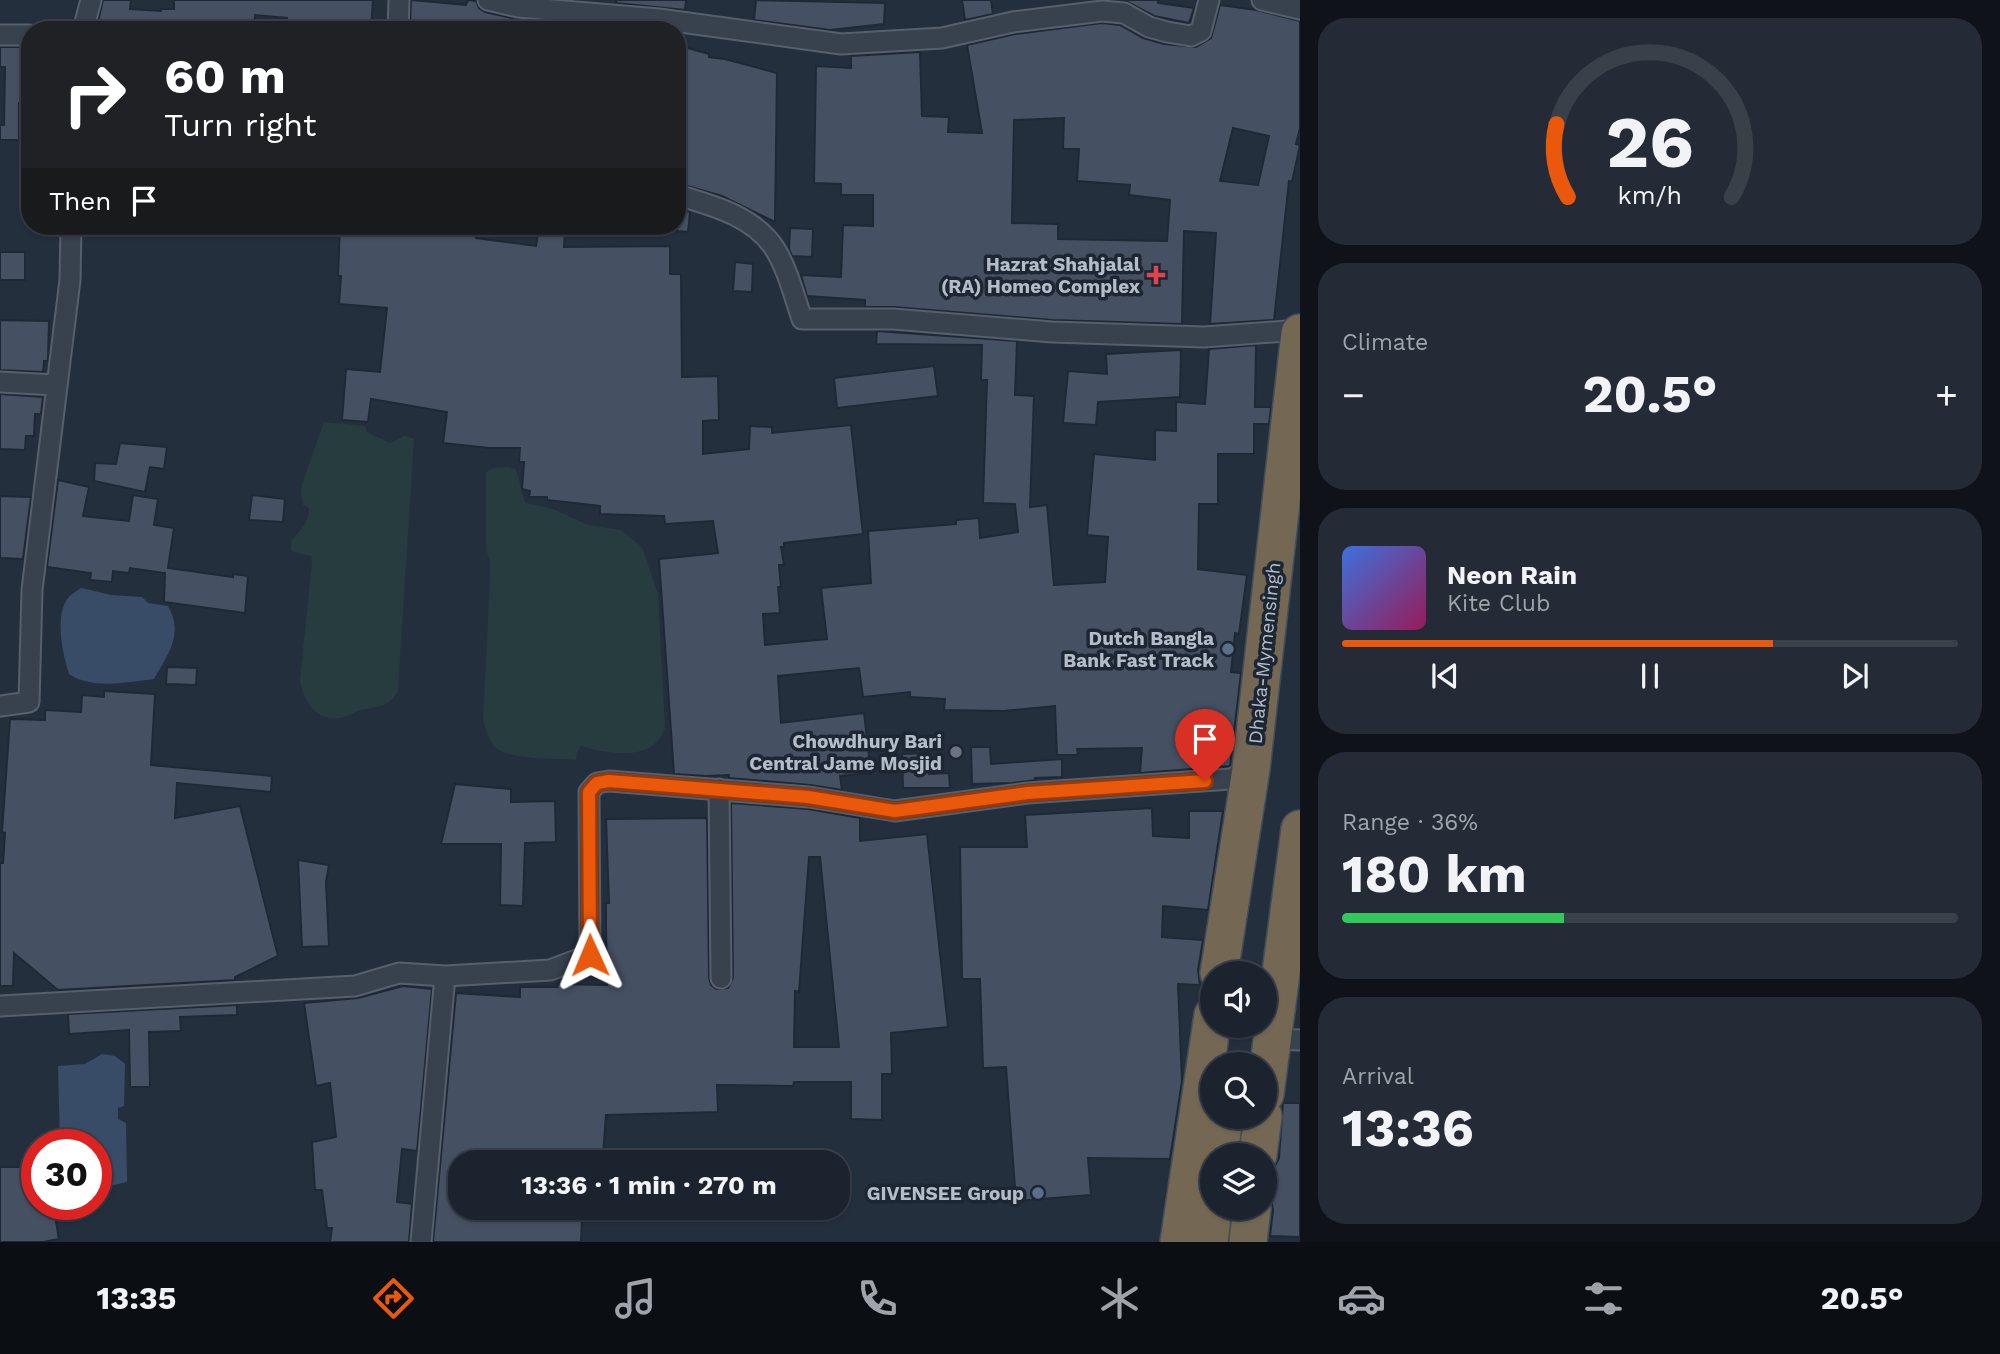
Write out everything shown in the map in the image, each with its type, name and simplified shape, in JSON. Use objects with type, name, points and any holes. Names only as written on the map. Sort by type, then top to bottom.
[{"type":"highway","name":"Dhaka-Mymensingh","points":[[1221,961],[1251,769],[1300,332]]},
{"type":"highway","points":[[1242,961],[1277,727],[1300,523]]},
{"type":"highway","points":[[1277,1063],[1286,1040],[1300,829]]},
{"type":"highway","points":[[1179,1242],[1210,1038]]},
{"type":"highway","points":[[1209,1242],[1212,1220]]},
{"type":"highway","points":[[1248,1242],[1251,1220]]},
{"type":"street","points":[[85,21],[91,0]]},
{"type":"street","points":[[398,21],[399,0]]},
{"type":"street","points":[[488,0],[518,7],[618,21]]},
{"type":"street","points":[[686,28],[841,44],[942,38],[1013,22],[1102,11],[1124,13],[1149,27],[1191,36],[1201,31],[1209,0]]},
{"type":"street","points":[[1262,0],[1300,9]]},
{"type":"street","points":[[0,35],[21,35]]},
{"type":"street","points":[[686,198],[736,215],[758,230],[774,246],[802,319],[893,319],[1052,332],[1204,337],[1300,332]]},
{"type":"street","points":[[0,706],[29,702],[32,590],[70,280],[71,235]]},
{"type":"street","points":[[0,382],[56,385]]},
{"type":"street","points":[[0,1006],[355,986],[398,972],[445,976],[550,970],[590,955],[589,792],[597,783],[609,781],[808,797],[895,811],[1028,793],[1231,779],[1251,769]]},
{"type":"street","points":[[719,789],[721,978]]},
{"type":"street","points":[[421,1242],[445,976]]},
{"type":"green space","points":[[324,422],[365,426],[367,432],[390,443],[405,436],[414,439],[398,690],[387,703],[340,718],[324,717],[312,708],[304,695],[300,680],[312,563],[311,556],[291,551],[291,541],[307,518],[309,508],[303,505],[302,484]]},
{"type":"green space","points":[[507,467],[515,469],[526,503],[553,509],[588,525],[621,530],[642,547],[658,594],[665,727],[660,738],[641,751],[617,753],[581,746],[576,760],[532,758],[500,751],[490,740],[483,721],[490,578],[490,560],[486,550],[486,472]]},
{"type":"water","points":[[81,588],[111,595],[142,597],[148,603],[168,606],[173,616],[174,635],[169,653],[154,679],[99,683],[78,679],[69,674],[62,646],[61,615],[68,598]]},
{"type":"water","points":[[102,1054],[115,1056],[125,1064],[124,1106],[118,1108],[118,1119],[126,1123],[127,1182],[112,1185],[112,1129],[60,1129],[58,1066],[85,1064]]},
{"type":"building","points":[[103,0],[131,0],[130,9],[161,11],[174,9],[174,0],[373,0],[372,21],[287,21],[287,18],[255,15],[255,21],[98,21]]},
{"type":"building","points":[[411,0],[466,5],[468,0],[476,1],[479,8],[485,12],[515,19],[541,21],[410,21]]},
{"type":"building","points":[[616,0],[686,0],[685,10],[616,3]]},
{"type":"building","points":[[756,0],[885,3],[884,24],[830,30],[754,20]]},
{"type":"building","points":[[962,0],[991,0],[993,14],[965,20]]},
{"type":"building","points":[[1124,0],[1158,0],[1158,3],[1194,8],[1189,23],[1154,16]]},
{"type":"building","points":[[1220,5],[1256,10],[1300,21],[1300,128],[1296,144],[1300,145],[1292,182],[1289,181],[1274,320],[1210,324],[1216,233],[1184,231],[1182,324],[1053,320],[865,307],[865,300],[807,296],[801,275],[841,277],[843,225],[873,226],[873,195],[841,195],[841,184],[814,183],[816,66],[851,68],[851,56],[920,52],[922,116],[949,117],[948,132],[982,133],[967,45],[1015,34],[1102,23],[1120,25],[1143,38],[1164,44],[1196,47],[1211,38]],"holes":[[[1064,118],[1063,149],[1079,149],[1077,181],[1130,185],[1129,195],[1170,200],[1167,241],[1058,239],[1058,224],[1012,223],[1014,120]],[[1233,128],[1269,136],[1258,185],[1220,181]]]},
{"type":"building","points":[[0,47],[21,47],[19,140],[0,140],[0,125],[4,125],[5,67],[0,67]]},
{"type":"building","points":[[686,48],[709,54],[709,57],[777,73],[775,222],[722,196],[686,186]]},
{"type":"building","points":[[686,211],[690,212],[686,232]]},
{"type":"building","points":[[790,228],[813,229],[812,257],[792,256],[789,249]]},
{"type":"building","points":[[340,235],[476,235],[476,238],[536,246],[538,235],[565,235],[564,247],[670,246],[670,274],[681,274],[682,377],[718,376],[719,420],[703,421],[703,454],[749,449],[750,426],[772,427],[772,433],[851,425],[863,534],[784,543],[784,547],[781,547],[784,565],[779,565],[780,613],[763,614],[765,645],[827,639],[821,588],[871,583],[868,531],[956,524],[956,520],[979,518],[980,538],[1018,532],[1015,504],[983,503],[987,380],[981,380],[982,345],[876,344],[877,331],[1017,341],[1015,395],[1034,396],[1030,507],[1047,505],[1054,585],[1105,582],[1108,537],[1087,535],[1094,454],[1155,460],[1155,430],[1176,431],[1176,402],[1205,404],[1209,349],[1256,345],[1255,407],[1271,407],[1269,424],[1254,424],[1254,454],[1218,454],[1218,504],[1199,504],[1198,569],[1247,575],[1239,634],[1235,633],[1231,672],[1241,673],[1230,766],[1140,773],[1142,748],[1077,749],[1078,755],[1057,755],[1055,706],[1004,711],[944,710],[945,699],[910,697],[910,692],[863,697],[859,668],[778,676],[781,723],[864,713],[871,773],[840,776],[842,790],[729,778],[729,775],[674,774],[659,559],[718,553],[713,521],[665,524],[664,516],[600,514],[600,506],[547,500],[547,497],[529,497],[530,491],[522,489],[524,462],[519,462],[520,448],[443,443],[447,412],[371,399],[368,422],[342,420],[346,369],[380,372],[387,308],[339,304],[341,276],[338,276]]},
{"type":"building","points":[[0,252],[25,252],[25,280],[0,280]]},
{"type":"building","points":[[735,262],[753,264],[752,292],[733,291]]},
{"type":"building","points":[[0,320],[49,321],[48,361],[44,361],[43,372],[0,370]]},
{"type":"building","points":[[1181,350],[1180,397],[1098,402],[1096,425],[1063,423],[1068,371],[1107,374],[1106,354]]},
{"type":"building","points":[[934,366],[938,396],[837,408],[834,378]]},
{"type":"building","points":[[0,394],[43,397],[41,414],[35,414],[34,436],[26,436],[25,450],[0,449]]},
{"type":"building","points":[[120,443],[167,447],[164,469],[150,467],[145,492],[94,481],[95,463],[116,464]]},
{"type":"building","points":[[58,480],[89,487],[83,516],[129,521],[133,495],[158,499],[154,525],[174,528],[168,568],[233,577],[233,574],[248,576],[245,613],[164,602],[165,573],[130,568],[129,573],[113,571],[112,582],[90,580],[91,573],[47,567]]},
{"type":"building","points":[[252,495],[285,499],[283,522],[249,520]]},
{"type":"building","points":[[0,496],[31,497],[23,559],[0,558]]},
{"type":"building","points":[[167,667],[197,668],[196,685],[166,684]]},
{"type":"building","points":[[104,691],[155,694],[151,765],[272,776],[271,792],[177,783],[175,818],[240,806],[278,956],[235,977],[235,980],[58,990],[14,953],[13,986],[0,986],[0,863],[3,863],[5,833],[2,832],[10,719],[45,720],[45,710],[81,712],[82,695],[104,697]]},
{"type":"building","points":[[971,747],[990,747],[991,764],[1062,759],[1062,777],[1035,778],[1036,780],[1012,783],[972,784]]},
{"type":"building","points":[[929,753],[929,774],[949,773],[950,788],[903,788],[902,754]]},
{"type":"building","points":[[455,784],[511,789],[511,802],[555,801],[556,842],[525,843],[523,906],[500,905],[501,844],[441,844]]},
{"type":"building","points":[[731,803],[808,809],[860,818],[860,841],[927,834],[948,1027],[891,1033],[892,1074],[882,1074],[882,1120],[851,1119],[851,1082],[794,1082],[793,1086],[717,1085],[718,1112],[606,1115],[603,1150],[448,1150],[448,1220],[582,1220],[581,1242],[433,1242],[456,993],[520,997],[520,987],[557,987],[557,984],[607,985],[606,903],[609,903],[606,819],[707,818],[709,978],[716,989],[728,988],[733,978]],"holes":[[[809,857],[820,857],[839,1047],[794,1047],[795,991],[799,992]]]},
{"type":"building","points":[[1152,808],[1153,836],[1189,838],[1189,811],[1223,811],[1208,910],[1163,906],[1162,937],[1203,940],[1198,970],[1200,985],[1178,984],[1182,1081],[1170,1159],[1088,1158],[1091,1195],[1016,1201],[1006,1067],[983,1068],[980,979],[962,979],[960,847],[1027,847],[1025,815]]},
{"type":"building","points":[[298,860],[329,865],[326,882],[329,946],[302,947]]},
{"type":"building","points":[[403,986],[432,989],[417,1151],[402,1149],[397,1202],[412,1204],[409,1242],[330,1242],[332,1228],[327,1228],[322,1190],[315,1190],[312,1142],[336,1137],[330,1083],[316,1086],[304,1003],[358,998]]},
{"type":"building","points":[[237,1005],[237,1015],[180,1017],[181,1031],[149,1032],[150,1087],[130,1087],[129,1030],[69,1034],[68,1014]]},
{"type":"building","points":[[1283,1103],[1300,1103],[1300,1237],[1270,1236],[1272,1220],[1277,1220]]},
{"type":"building","points":[[0,1167],[21,1167],[21,1220],[56,1220],[59,1239],[43,1242],[0,1242]]},
{"type":"place","name":"Hazrat Shahjalal (RA) Homeo Complex","points":[[1156,275]]},
{"type":"place","name":"Dutch Bangla Bank Fast Track","points":[[1228,649]]},
{"type":"place","name":"Chowdhury Bari Central Jame Mosjid","points":[[956,752]]},
{"type":"place","name":"GIVENSEE Group","points":[[1038,1193]]},
{"type":"route","points":[[590,955],[589,792],[597,783],[609,781],[808,797],[895,811],[1028,793],[1205,781]]}]
